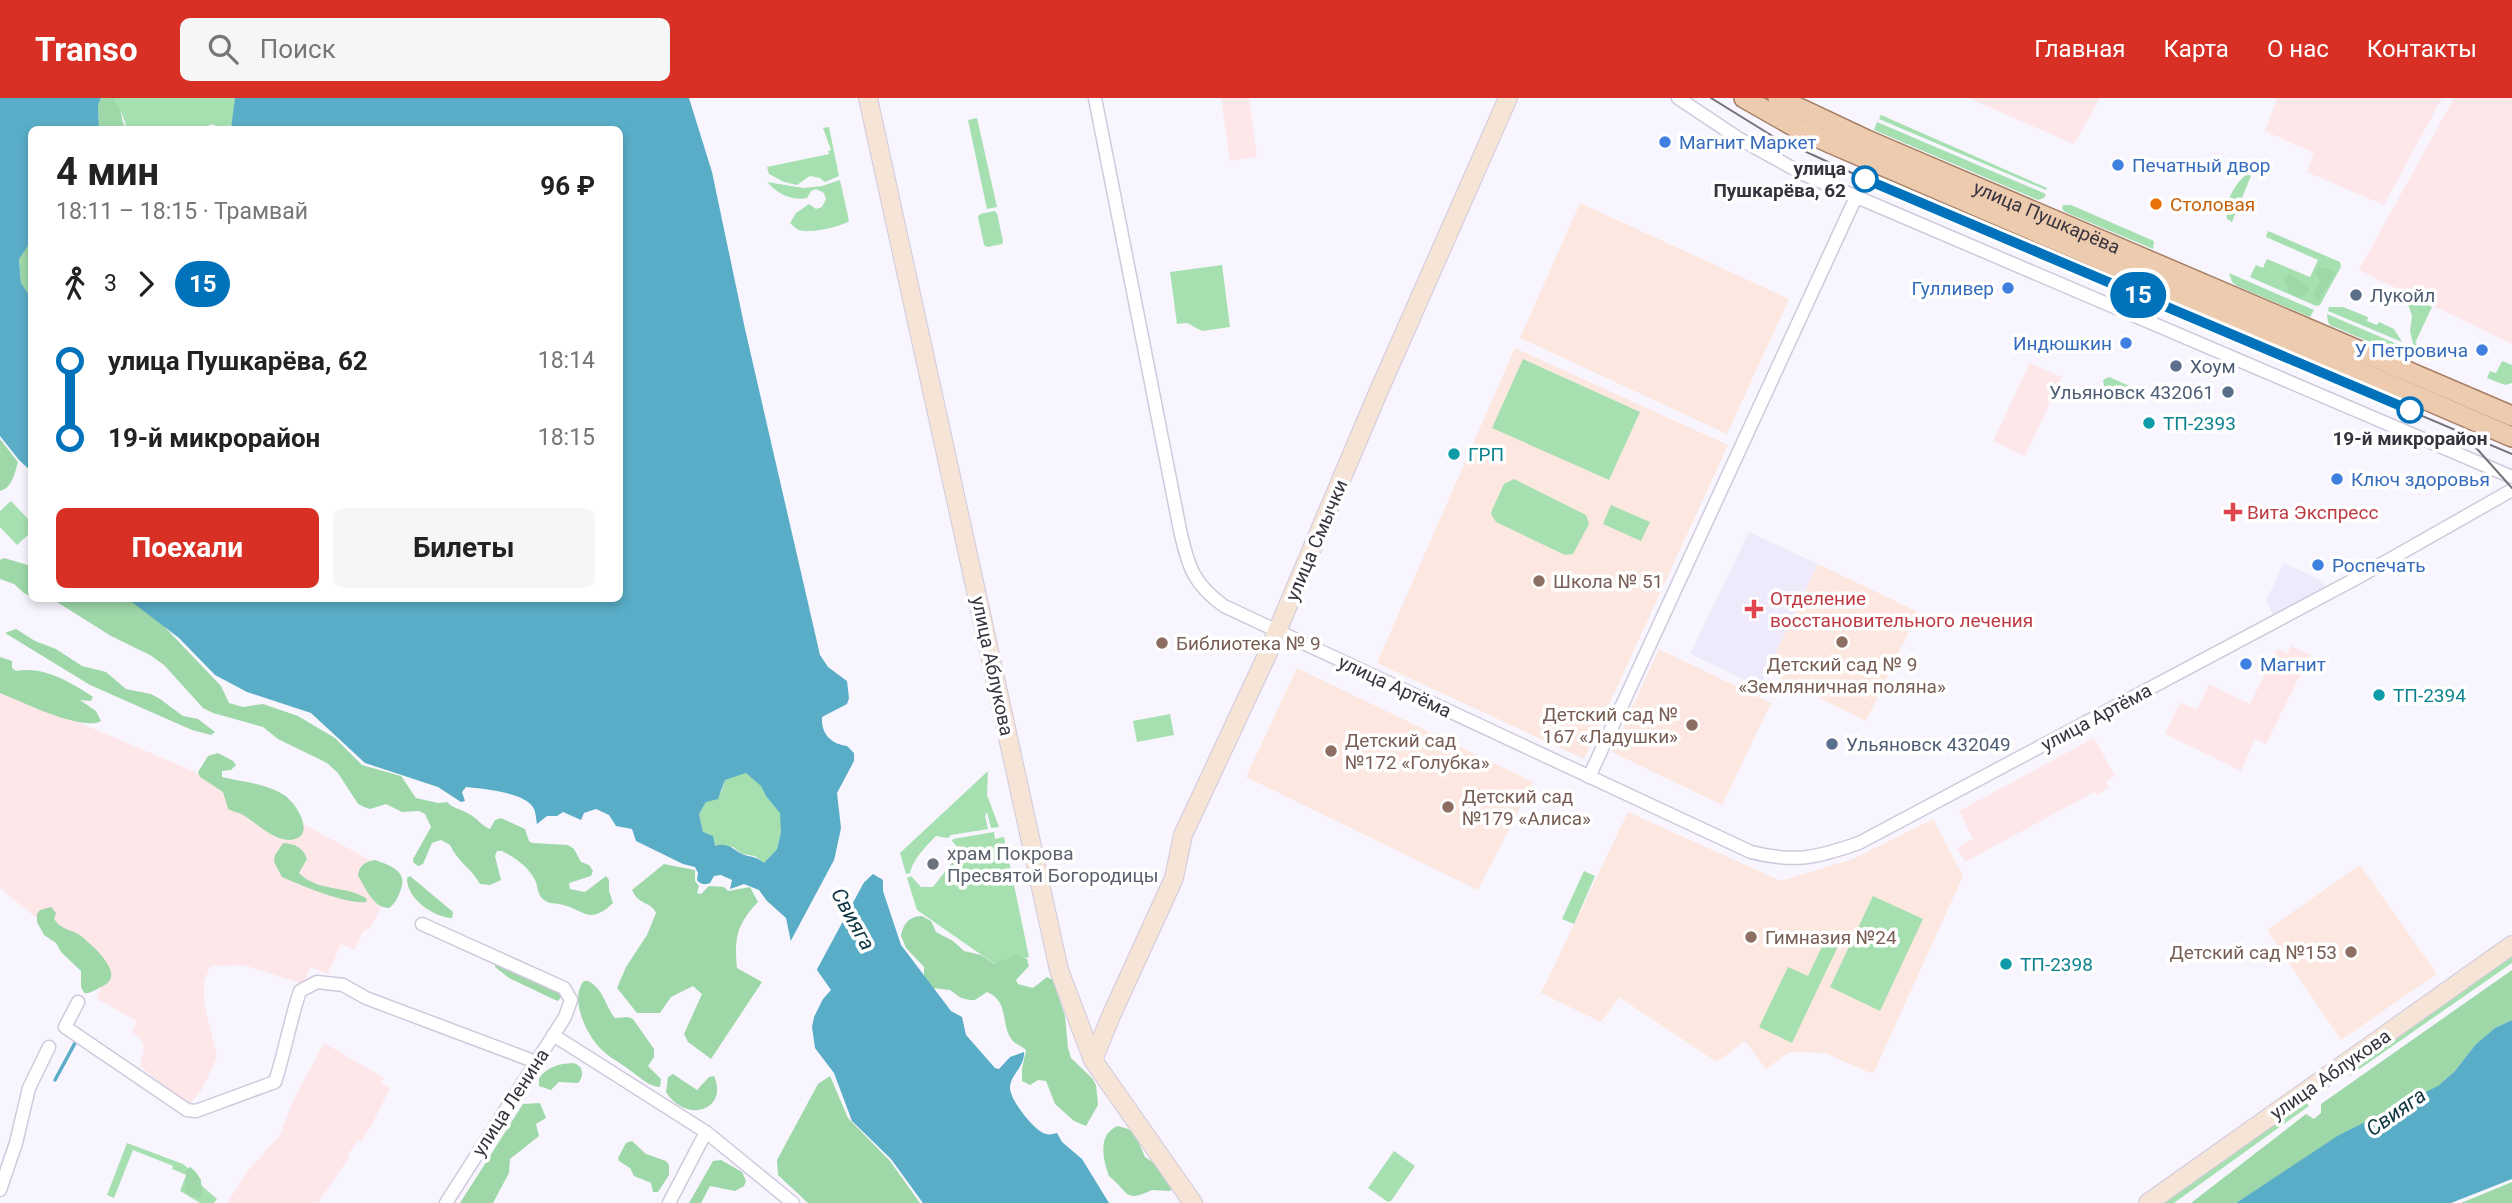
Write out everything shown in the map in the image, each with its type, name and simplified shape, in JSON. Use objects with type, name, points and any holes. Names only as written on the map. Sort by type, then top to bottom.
[{"type":"main road","name":"улица Пушкарёва","points":[[1744,98],[2214,298],[2512,416]]},
{"type":"main road","name":"улица Пушкарёва","points":[[1778,98],[1820,129]]},
{"type":"main road","name":"улица Пушкарёва","points":[[2214,298],[2512,438]]},
{"type":"street","name":"улица Аблукова","points":[[868,98],[993,662],[1054,953],[1093,1060],[1193,1203]]},
{"type":"street","name":"улица Артёма","points":[[1095,98],[1186,558],[1194,578],[1210,596],[1224,606],[1751,852],[1780,859],[1802,858],[1833,852],[1860,842],[2357,578],[2512,490]]},
{"type":"street","name":"улица Смычки","points":[[1093,1060],[1174,878],[1183,835],[1278,631],[1381,387],[1508,98]]},
{"type":"street","points":[[1678,98],[1738,138],[1803,174],[2512,477]]},
{"type":"street","points":[[1590,777],[1856,197]]},
{"type":"street","name":"улица Ленина","points":[[422,924],[564,988],[571,1000],[565,1017],[446,1203]]},
{"type":"street","name":"улица Аблукова","points":[[2148,1203],[2512,945]]},
{"type":"street","points":[[78,1002],[65,1027],[187,1110],[195,1111],[275,1082],[300,991],[317,982],[343,985],[366,998],[536,1062]]},
{"type":"street","points":[[553,1035],[706,1132],[793,1203]]},
{"type":"street","points":[[0,1189],[16,1143],[29,1088],[50,1047]]},
{"type":"street","points":[[669,1203],[706,1132]]},
{"type":"shaded area","points":[[1221,98],[1249,98],[1257,157],[1230,161]]},
{"type":"shaded area","points":[[1968,98],[2100,98],[2074,144]]},
{"type":"shaded area","points":[[2277,98],[2442,98],[2384,205],[2307,172],[2314,153],[2265,131]]},
{"type":"shaded area","points":[[2454,98],[2512,98],[2512,344],[2359,270]]},
{"type":"shaded area","points":[[1580,203],[1789,299],[1727,434],[1520,338]]},
{"type":"shaded area","name":"Школа № 51","points":[[1515,348],[1728,445],[1584,759],[1377,663]]},
{"type":"shaded area","points":[[2030,363],[2062,377],[2025,456],[1993,441]]},
{"type":"shaded area","name":"Отделение восстановительного лечения","points":[[1749,532],[1818,564],[1760,687],[1690,654]]},
{"type":"shaded area","points":[[2284,563],[2323,581],[2326,589],[2274,616],[2266,601]]},
{"type":"shaded area","name":"Детский сад № 9 «Земляничная поляна»","points":[[1818,564],[1918,612],[1866,721],[1767,672]]},
{"type":"shaded area","points":[[2291,646],[2310,655],[2266,744],[2255,739],[2241,771],[2165,734],[2180,702],[2197,710],[2209,684],[2250,704],[2277,649],[2287,654]]},
{"type":"shaded area","name":"Детский сад № 167 «Ладушки»","points":[[1659,649],[1771,703],[1722,805],[1612,752]]},
{"type":"shaded area","points":[[1297,668],[1533,782],[1478,890],[1246,777]]},
{"type":"shaded area","points":[[0,689],[247,794],[396,874],[397,877],[370,928],[363,931],[355,950],[341,944],[328,974],[310,967],[303,984],[244,965],[212,966],[209,969],[204,982],[204,1002],[217,1057],[202,1089],[188,1106],[140,1066],[144,1048],[141,1039],[132,1032],[137,1021],[97,999],[105,975],[0,888]]},
{"type":"shaded area","points":[[2094,738],[2115,776],[2106,781],[2109,788],[2097,795],[2094,792],[1965,862],[1957,848],[1973,839],[1959,811]]},
{"type":"shaded area","name":"Гимназия №24","points":[[1628,812],[1781,881],[1853,859],[1933,819],[1963,876],[1873,1074],[1825,1053],[1789,1052],[1766,1069],[1745,1041],[1717,1062],[1619,997],[1601,1022],[1541,993]]},
{"type":"shaded area","name":"Детский сад №153","points":[[2360,865],[2437,974],[2341,1040],[2267,930]]},
{"type":"shaded area","points":[[324,1043],[384,1078],[381,1083],[390,1088],[371,1126],[361,1142],[358,1140],[355,1144],[348,1155],[350,1156],[318,1203],[227,1203],[247,1172],[280,1135],[294,1099]]},
{"type":"green space","points":[[101,98],[116,98],[115,102],[125,126],[99,126],[98,105]]},
{"type":"green space","points":[[116,98],[235,98],[233,125],[126,126],[115,102]]},
{"type":"green space","points":[[1881,115],[2047,188],[2046,190],[1879,119]]},
{"type":"green space","points":[[977,118],[997,207],[987,209],[968,120]]},
{"type":"green space","points":[[1877,122],[2046,194],[2038,200],[1874,130]]},
{"type":"green space","points":[[829,127],[839,176],[825,182],[810,176],[797,185],[769,174],[767,167],[829,154],[828,151],[831,150],[823,128]]},
{"type":"green space","points":[[2247,174],[2251,176],[2232,222],[2227,219],[2228,201],[2234,188]]},
{"type":"green space","points":[[840,180],[849,221],[832,228],[809,231],[799,230],[790,223],[796,213],[809,204],[816,209],[822,207],[826,199],[824,193],[816,189],[811,191],[807,198],[790,197],[780,193],[767,182],[804,188]]},
{"type":"green space","points":[[2063,205],[2071,205],[2154,241],[2153,249],[2065,212]]},
{"type":"green space","points":[[994,211],[997,213],[1003,241],[1002,244],[987,247],[984,245],[978,217],[980,214]]},
{"type":"green space","points":[[2268,231],[2340,262],[2341,267],[2320,305],[2316,306],[2250,277],[2256,265],[2263,268],[2267,259],[2310,277],[2318,260],[2266,237]]},
{"type":"green space","points":[[28,245],[28,294],[21,283],[19,258]]},
{"type":"green space","points":[[1222,265],[1230,327],[1202,331],[1187,323],[1177,324],[1170,272]]},
{"type":"green space","points":[[2319,267],[2333,270],[2335,273],[2318,302],[2313,295],[2320,281],[2315,272]]},
{"type":"green space","points":[[2229,273],[2314,310],[2310,317],[2237,286],[2232,282]]},
{"type":"green space","points":[[2289,274],[2307,285],[2310,291],[2299,298],[2289,293],[2284,278]]},
{"type":"green space","points":[[2404,293],[2432,307],[2415,343],[2436,353],[2434,356],[2414,347],[2410,331],[2412,316]]},
{"type":"green space","points":[[2329,307],[2343,307],[2368,317],[2367,321],[2377,325],[2379,322],[2394,329],[2402,342],[2328,311]]},
{"type":"green space","points":[[2327,314],[2404,347],[2407,358],[2330,325]]},
{"type":"green space","points":[[1523,359],[1640,412],[1609,480],[1492,428]]},
{"type":"green space","points":[[2502,361],[2512,365],[2512,383],[2505,385],[2487,378],[2490,371],[2496,373]]},
{"type":"green space","points":[[2109,377],[2136,389],[2137,397],[2131,399],[2104,386],[2103,380]]},
{"type":"green space","points":[[0,439],[18,462],[10,483],[0,491]]},
{"type":"green space","points":[[1514,479],[1586,515],[1589,524],[1573,554],[1565,555],[1496,522],[1491,514],[1492,510],[1504,484]]},
{"type":"green space","points":[[11,501],[28,519],[28,535],[17,545],[0,527],[0,511]]},
{"type":"green space","points":[[1611,505],[1650,522],[1641,541],[1603,524]]},
{"type":"green space","points":[[4,558],[28,565],[28,595],[14,584],[0,579],[0,560]]},
{"type":"green space","points":[[57,602],[141,602],[221,686],[229,703],[243,707],[263,704],[298,716],[335,738],[362,765],[401,776],[416,798],[438,803],[447,802],[490,829],[495,820],[501,818],[525,829],[532,843],[568,845],[574,849],[581,862],[589,865],[593,871],[591,876],[569,883],[570,889],[585,892],[606,876],[613,903],[591,915],[547,902],[540,895],[528,870],[502,851],[497,851],[495,856],[501,880],[490,885],[480,884],[450,845],[441,840],[432,843],[423,864],[418,866],[413,859],[431,827],[425,814],[419,811],[402,812],[386,804],[370,809],[358,804],[338,773],[327,763],[278,739],[263,727],[203,708],[164,665]]},
{"type":"green space","points":[[16,629],[35,641],[56,649],[82,666],[106,672],[126,689],[151,694],[183,716],[198,719],[215,732],[211,735],[192,730],[90,685],[5,633]]},
{"type":"green space","points":[[0,657],[12,661],[12,668],[16,671],[46,673],[84,691],[93,697],[91,701],[80,700],[96,711],[101,721],[92,723],[66,719],[0,693]]},
{"type":"green space","points":[[1170,714],[1174,735],[1137,742],[1133,721]]},
{"type":"green space","points":[[218,753],[236,765],[231,770],[222,771],[222,777],[270,788],[289,799],[299,813],[304,827],[298,838],[290,840],[277,837],[243,815],[228,809],[223,792],[200,777],[198,772],[208,756]]},
{"type":"green space","points":[[988,771],[987,795],[999,827],[991,828],[987,812],[985,816],[988,829],[951,835],[948,838],[936,836],[924,848],[910,873],[906,874],[900,853]]},
{"type":"green space","points":[[746,772],[761,785],[766,796],[781,813],[777,849],[764,863],[733,847],[715,847],[703,832],[699,814],[706,802],[721,793],[725,780]]},
{"type":"green space","points":[[994,832],[995,839],[1004,837],[1029,957],[996,965],[917,910],[907,878],[911,876],[921,887],[933,887],[958,855],[959,849],[953,839]]},
{"type":"green space","points":[[283,843],[295,845],[303,852],[307,859],[299,873],[306,879],[359,895],[367,899],[366,902],[336,898],[282,877],[274,862]]},
{"type":"green space","points":[[375,860],[396,870],[402,878],[399,895],[389,908],[374,901],[358,876],[363,865]]},
{"type":"green space","points":[[664,864],[695,870],[695,881],[699,886],[697,893],[701,894],[709,886],[724,887],[728,891],[750,887],[758,902],[741,925],[736,957],[737,968],[762,982],[711,1059],[688,1042],[684,1034],[702,994],[693,986],[671,997],[660,1013],[637,1013],[617,988],[626,967],[647,935],[656,913],[632,890]]},
{"type":"green space","points":[[1584,871],[1595,876],[1574,924],[1562,919]]},
{"type":"green space","points":[[410,876],[453,912],[452,918],[437,915],[422,906],[411,893],[407,878]]},
{"type":"green space","points":[[1873,896],[1923,919],[1880,1011],[1830,987]]},
{"type":"green space","points":[[51,907],[56,913],[54,919],[57,923],[81,936],[106,961],[111,975],[103,986],[84,993],[81,987],[81,971],[61,952],[56,943],[44,935],[37,922],[37,914],[40,910]]},
{"type":"green space","points":[[922,916],[931,921],[936,932],[964,951],[981,955],[994,964],[1016,955],[1027,959],[1029,966],[1016,980],[1018,984],[1033,988],[1047,977],[1053,980],[1065,1016],[1071,1058],[1096,1085],[1098,1105],[1086,1126],[1074,1121],[1055,1104],[1046,1081],[1038,1080],[1030,1085],[1022,1081],[1026,1050],[1008,1034],[1002,1007],[994,996],[987,992],[975,1000],[961,998],[950,990],[932,988],[924,980],[924,967],[906,948],[901,936],[907,922]]},
{"type":"green space","points":[[1828,934],[1841,940],[1792,1043],[1759,1027],[1788,967],[1808,976]]},
{"type":"green space","points":[[2512,955],[2512,963],[2348,1077],[2363,1059]]},
{"type":"green space","points":[[495,959],[558,989],[562,996],[558,1001],[509,978],[495,967]]},
{"type":"green space","points":[[2512,970],[2512,1020],[2495,1028],[2476,1044],[2438,1087],[2339,1136],[2236,1203],[2191,1203],[2306,1114],[2314,1119],[2321,1113],[2321,1104]]},
{"type":"green space","points":[[584,981],[598,988],[615,1018],[633,1019],[654,1049],[654,1057],[648,1066],[661,1079],[660,1087],[645,1081],[606,1054],[594,1041],[579,1006],[578,997]]},
{"type":"green space","points":[[573,1063],[582,1071],[578,1083],[559,1082],[551,1090],[539,1086],[539,1078],[550,1068]]},
{"type":"green space","points":[[673,1074],[697,1090],[709,1077],[714,1076],[716,1097],[704,1109],[684,1108],[666,1092],[668,1077]]},
{"type":"green space","points":[[830,1076],[848,1118],[890,1161],[920,1203],[808,1203],[778,1175],[777,1160],[818,1084]]},
{"type":"green space","points":[[2305,1101],[2309,1106],[2174,1203],[2160,1203]]},
{"type":"green space","points":[[540,1103],[546,1118],[536,1124],[539,1136],[510,1159],[509,1173],[493,1203],[460,1203],[523,1104]]},
{"type":"green space","points":[[1118,1126],[1135,1134],[1145,1157],[1157,1165],[1173,1188],[1170,1191],[1152,1190],[1132,1196],[1109,1176],[1104,1141],[1111,1130]]},
{"type":"green space","points":[[632,1141],[646,1154],[666,1161],[669,1165],[669,1175],[658,1192],[653,1192],[651,1183],[634,1176],[630,1168],[619,1161],[626,1143]]},
{"type":"green space","points":[[127,1143],[183,1164],[201,1179],[201,1185],[217,1199],[214,1203],[200,1203],[180,1191],[186,1175],[172,1169],[173,1166],[133,1150],[114,1198],[107,1195]]},
{"type":"green space","points":[[1394,1151],[1415,1166],[1388,1202],[1368,1188]]},
{"type":"green space","points":[[721,1160],[742,1172],[746,1181],[744,1186],[735,1191],[710,1186],[701,1203],[689,1203],[713,1161]]},
{"type":"green space","points":[[190,1167],[201,1181],[200,1199],[187,1194],[184,1188],[187,1176],[185,1171]]},
{"type":"green space","points":[[2512,1182],[2512,1203],[2461,1203]]},
{"type":"water","points":[[0,98],[101,98],[98,105],[99,126],[28,126],[28,246],[19,259],[21,283],[28,294],[28,468],[0,436]]},
{"type":"water","name":"Свияга","points":[[235,98],[689,98],[712,172],[820,655],[828,667],[847,681],[847,704],[822,717],[823,728],[828,737],[847,746],[854,753],[854,761],[837,793],[841,828],[826,898],[841,904],[873,874],[883,880],[883,891],[901,945],[951,1011],[962,1017],[966,1035],[995,1068],[999,1069],[1010,1057],[1024,1052],[1022,1062],[1011,1082],[1014,1099],[1036,1128],[1046,1134],[1057,1133],[1062,1142],[1082,1159],[1109,1203],[923,1203],[891,1159],[852,1121],[834,1073],[815,1048],[812,1027],[814,1017],[831,990],[812,963],[793,952],[786,918],[759,890],[744,884],[730,889],[732,880],[721,875],[714,876],[710,883],[702,884],[697,880],[695,867],[636,841],[632,829],[616,826],[609,815],[596,809],[584,813],[581,820],[563,812],[557,816],[547,816],[537,824],[533,807],[521,798],[492,790],[466,787],[462,792],[465,801],[461,802],[438,787],[365,763],[311,713],[247,692],[215,675],[179,638],[132,602],[623,602],[623,126],[231,126]],"holes":[[[746,773],[761,786],[780,813],[781,832],[777,849],[764,863],[727,845],[715,846],[713,836],[703,832],[699,814],[706,802],[718,799],[725,780]]]},
{"type":"water","name":"Свияга","points":[[2512,1020],[2512,1179],[2451,1203],[2236,1203],[2339,1135],[2438,1086],[2454,1072],[2476,1044],[2495,1028]]},
{"type":"pier","points":[[841,847],[831,896],[840,900],[842,895],[857,886],[869,873],[815,973],[809,966],[793,958],[788,946]]},
{"type":"waterway","points":[[55,1080],[75,1043]]},
{"type":"tram line","points":[[1711,98],[1774,137],[1878,185],[2512,454]]},
{"type":"tram line","name":"15","points":[[1865,179],[2410,410]]},
{"type":"tram line","points":[[2470,441],[2512,488]]},
{"type":"place","name":"Магнит Маркет","points":[[1665,142]]},
{"type":"place","name":"Печатный двор","points":[[2118,165]]},
{"type":"place","name":"улица Пушкарёва, 62","points":[[1865,179]]},
{"type":"place","name":"Столовая","points":[[2156,204]]},
{"type":"place","name":"Гулливер","points":[[2008,288]]},
{"type":"place","name":"Лукойл","points":[[2356,295]]},
{"type":"place","name":"Индюшкин","points":[[2126,343]]},
{"type":"place","name":"У Петровича","points":[[2482,350]]},
{"type":"place","name":"Хоум","points":[[2176,366]]},
{"type":"place","name":"Ульяновск 432061","points":[[2228,392]]},
{"type":"place","name":"19-й микрорайон","points":[[2410,410]]},
{"type":"place","name":"ТП-2393","points":[[2149,423]]},
{"type":"place","name":"ГРП","points":[[1454,454]]},
{"type":"place","name":"Ключ здоровья","points":[[2337,479]]},
{"type":"place","name":"Вита Экспресс","points":[[2233,512]]},
{"type":"place","name":"Роспечать","points":[[2318,565]]},
{"type":"place","name":"Школа № 51","points":[[1539,581]]},
{"type":"place","name":"Отделение восстановительного лечения","points":[[1754,609]]},
{"type":"place","name":"Детский сад № 9 «Земляничная поляна»","points":[[1842,642]]},
{"type":"place","name":"Библиотека № 9","points":[[1162,643]]},
{"type":"place","name":"Магнит","points":[[2246,664]]},
{"type":"place","name":"ТП-2394","points":[[2379,695]]},
{"type":"place","name":"Детский сад № 167 «Ладушки»","points":[[1692,725]]},
{"type":"place","name":"Ульяновск 432049","points":[[1832,744]]},
{"type":"place","name":"Детский сад №172 «Голубка»","points":[[1331,751]]},
{"type":"place","name":"Детский сад №179 «Алиса»","points":[[1448,807]]},
{"type":"place","name":"храм Покрова Пресвятой Богородицы","points":[[933,864]]},
{"type":"place","name":"Гимназия №24","points":[[1751,937]]},
{"type":"place","name":"Детский сад №153","points":[[2351,952]]},
{"type":"place","name":"ТП-2398","points":[[2006,964]]}]
